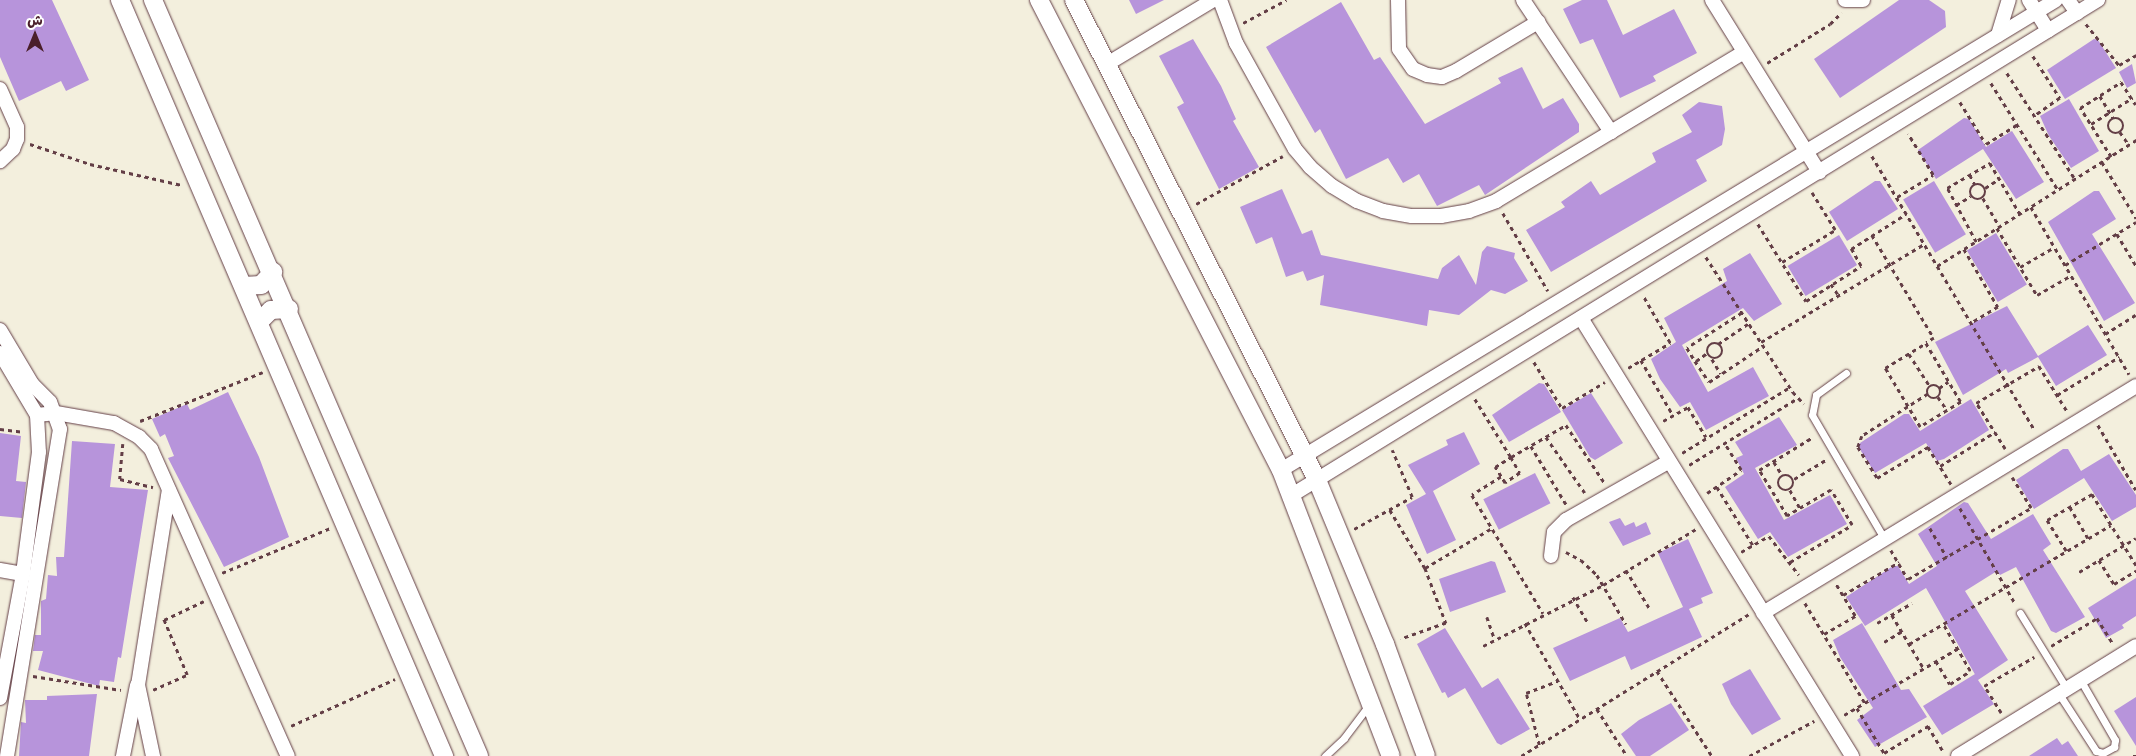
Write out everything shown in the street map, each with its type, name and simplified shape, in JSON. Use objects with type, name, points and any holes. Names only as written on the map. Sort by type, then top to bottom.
[{"type":"street","points":[[120,0],[203,189],[444,756]]},
{"type":"street","points":[[153,0],[289,309],[479,756]]},
{"type":"street","points":[[1038,0],[1281,470],[1391,756]]},
{"type":"street","points":[[1074,0],[1306,456],[1385,644],[1426,756]]},
{"type":"street","points":[[1107,64],[1213,0]]},
{"type":"street","points":[[1220,0],[1229,30],[1295,149],[1332,186],[1356,201],[1383,211],[1412,216],[1440,216],[1469,211],[1496,200],[1744,52]]},
{"type":"street","points":[[1398,0],[1399,49],[1413,69],[1426,76],[1442,76],[1456,71],[1538,22]]},
{"type":"street","points":[[1523,0],[1611,132]]},
{"type":"street","points":[[1712,0],[1820,172]]},
{"type":"street","points":[[1845,0],[1864,0]]},
{"type":"street","points":[[1998,35],[2008,0]]},
{"type":"street","points":[[1281,470],[1556,305],[1998,35],[2033,6],[2056,0]]},
{"type":"street","points":[[2068,0],[2077,13]]},
{"type":"street","points":[[1292,495],[2000,62],[2098,0]]},
{"type":"street","points":[[2033,6],[2048,30]]},
{"type":"street","points":[[0,89],[17,127],[17,139],[13,149],[0,161]]},
{"type":"street","points":[[244,286],[261,285],[273,272]]},
{"type":"street","points":[[259,322],[271,310],[289,309]]},
{"type":"street","points":[[1581,318],[1671,468],[1852,756]]},
{"type":"street","points":[[0,330],[32,384],[50,402],[56,413],[60,429],[22,674],[7,756]]},
{"type":"street","points":[[0,353],[37,415],[39,452],[24,574],[1,692]]},
{"type":"street","points":[[1761,610],[1802,589],[2042,442],[2135,388]]},
{"type":"street","points":[[37,415],[56,413],[102,420],[126,427],[151,449],[288,756]]},
{"type":"street","points":[[1551,552],[1554,532],[1573,516],[1612,494],[1671,468]]},
{"type":"street","points":[[122,756],[137,691],[169,490]]},
{"type":"street","points":[[0,570],[24,574]]},
{"type":"street","points":[[1958,756],[2136,646]]},
{"type":"street","points":[[137,691],[153,756]]},
{"type":"lane","points":[[1846,373],[1821,390],[1812,408],[1821,432],[1884,538]]},
{"type":"lane","points":[[2020,613],[2044,651],[2063,691],[2096,751],[2101,754],[2114,747],[2115,740],[2080,681]]},
{"type":"lane","points":[[1325,756],[1344,738],[1371,703]]},
{"type":"path","points":[[1229,30],[1286,0]]},
{"type":"path","points":[[1755,70],[1838,18],[1845,0]]},
{"type":"path","points":[[2077,13],[2119,65],[2136,55]]},
{"type":"path","points":[[2026,44],[2060,98],[2034,116]]},
{"type":"path","points":[[2000,62],[2075,179]]},
{"type":"path","points":[[1983,72],[2058,190]]},
{"type":"path","points":[[2110,157],[2080,108],[2121,82],[2136,105]]},
{"type":"path","points":[[1953,90],[1986,144],[2017,125]]},
{"type":"path","points":[[2100,96],[2113,118],[2123,122],[2120,132],[2128,145]]},
{"type":"path","points":[[2090,125],[2132,98]]},
{"type":"path","points":[[2113,118],[2109,123],[2109,129],[2114,133],[2120,132]]},
{"type":"path","points":[[1897,198],[1933,175],[1901,122]]},
{"type":"path","points":[[17,139],[127,174],[203,189]]},
{"type":"path","points":[[1937,266],[2136,140]]},
{"type":"path","points":[[1865,144],[2042,442]]},
{"type":"path","points":[[1183,211],[1295,149]]},
{"type":"path","points":[[2065,265],[2136,220],[2102,162]]},
{"type":"path","points":[[1976,242],[1947,188],[1990,163],[2020,214]]},
{"type":"path","points":[[1970,175],[1975,185],[1985,188]]},
{"type":"path","points":[[1999,179],[1985,188],[1983,198],[2037,295],[2071,275]]},
{"type":"path","points":[[1782,262],[1835,230],[1805,181]]},
{"type":"path","points":[[1971,196],[1971,190],[1975,185]]},
{"type":"path","points":[[1956,205],[1971,196]]},
{"type":"path","points":[[1971,196],[1977,200],[1983,198]]},
{"type":"path","points":[[1496,200],[1556,305]]},
{"type":"path","points":[[2031,207],[2119,357],[2135,388]]},
{"type":"path","points":[[1751,214],[1806,300],[1861,266],[1851,249],[1906,214]]},
{"type":"path","points":[[2116,234],[2136,266]]},
{"type":"path","points":[[1872,235],[1934,338],[1885,368],[1920,427],[1961,402],[1926,343]]},
{"type":"path","points":[[1761,342],[1924,244]]},
{"type":"path","points":[[1699,246],[1790,387],[1798,398],[1812,408]]},
{"type":"path","points":[[2020,267],[2054,247]]},
{"type":"path","points":[[1964,249],[1998,307],[1971,323]]},
{"type":"path","points":[[2131,258],[2136,254]]},
{"type":"path","points":[[1528,350],[1562,408],[1670,343],[1636,284]]},
{"type":"path","points":[[1832,284],[1839,296]]},
{"type":"path","points":[[1742,313],[1687,348],[1695,361],[1709,382],[1763,346]]},
{"type":"path","points":[[2105,334],[2136,315]]},
{"type":"path","points":[[1711,344],[1718,344],[1749,323]]},
{"type":"path","points":[[1706,336],[1711,344]]},
{"type":"path","points":[[1695,361],[1707,353],[1711,344]]},
{"type":"path","points":[[1712,359],[1722,356],[1723,349],[1718,344]]},
{"type":"path","points":[[1707,353],[1721,374]]},
{"type":"path","points":[[1909,353],[1930,386],[1939,388],[1949,381]]},
{"type":"path","points":[[2057,395],[2119,357]]},
{"type":"path","points":[[1641,360],[1673,415]]},
{"type":"path","points":[[169,490],[120,479],[126,427],[278,366]]},
{"type":"path","points":[[1884,538],[1908,579],[2031,508],[1995,432],[1976,402],[2039,366],[2075,423]]},
{"type":"path","points":[[1930,386],[1928,394],[1862,436],[1858,447],[1860,453],[1877,478],[1928,447],[2020,613]]},
{"type":"path","points":[[1468,387],[1511,457],[1520,472],[1505,483],[1496,467],[1511,457],[1566,425],[1612,494]]},
{"type":"path","points":[[1671,468],[1706,437],[1790,387]]},
{"type":"path","points":[[1939,388],[1938,397],[1947,410]]},
{"type":"path","points":[[1928,394],[1933,399],[1938,397]]},
{"type":"path","points":[[1671,468],[1725,444],[1798,398]]},
{"type":"path","points":[[1648,430],[1688,407],[1706,437]]},
{"type":"path","points":[[2091,413],[2136,490]]},
{"type":"path","points":[[0,429],[38,433]]},
{"type":"path","points":[[1790,562],[1852,525],[1832,490],[1786,516],[1759,470],[1821,432]]},
{"type":"path","points":[[1940,466],[1995,432]]},
{"type":"path","points":[[1339,536],[1412,497],[1386,437]]},
{"type":"path","points":[[1546,437],[1592,505]]},
{"type":"path","points":[[1693,502],[1741,470],[1725,444]]},
{"type":"path","points":[[1531,446],[1573,516]]},
{"type":"path","points":[[1790,490],[1794,479],[1834,454]]},
{"type":"path","points":[[1774,461],[1782,475],[1794,479]]},
{"type":"path","points":[[1779,487],[1778,480],[1782,475]]},
{"type":"path","points":[[1502,477],[1472,495],[1543,613]]},
{"type":"path","points":[[1717,487],[1753,544]]},
{"type":"path","points":[[1772,491],[1779,487],[1790,490],[1800,508]]},
{"type":"path","points":[[2066,551],[2047,520],[2092,494],[2136,565]]},
{"type":"path","points":[[2070,507],[2088,538]]},
{"type":"path","points":[[1385,644],[1446,623],[1424,568],[1390,510]]},
{"type":"path","points":[[1922,515],[1947,557]]},
{"type":"path","points":[[209,578],[344,522]]},
{"type":"path","points":[[1483,646],[1573,597],[1603,584],[1706,522]]},
{"type":"path","points":[[1909,644],[2111,524]]},
{"type":"path","points":[[1424,568],[1492,528]]},
{"type":"path","points":[[1729,560],[1769,536],[1790,562],[1824,634],[1865,703]]},
{"type":"path","points":[[2079,572],[2136,538]]},
{"type":"path","points":[[1551,552],[1581,560],[1603,584],[1626,624]]},
{"type":"path","points":[[2099,560],[2114,584],[2136,571]]},
{"type":"path","points":[[1843,595],[1899,562]]},
{"type":"path","points":[[1626,570],[1650,609]]},
{"type":"path","points":[[1824,634],[1855,616],[1829,572]]},
{"type":"path","points":[[22,674],[137,691],[187,675],[152,593]]},
{"type":"path","points":[[164,620],[216,595]]},
{"type":"path","points":[[1573,597],[1588,624]]},
{"type":"path","points":[[1877,623],[1912,603]]},
{"type":"path","points":[[1521,756],[1657,671],[1761,610]]},
{"type":"path","points":[[1892,615],[1924,669]]},
{"type":"path","points":[[1487,617],[1495,640]]},
{"type":"path","points":[[2009,725],[1984,686],[2097,618],[2121,656]]},
{"type":"path","points":[[1525,623],[1580,719]]},
{"type":"path","points":[[1936,661],[1950,684],[1970,671],[1943,624]]},
{"type":"path","points":[[1884,642],[1902,631]]},
{"type":"path","points":[[1749,756],[1829,718],[1857,708],[1957,649]]},
{"type":"path","points":[[1657,671],[1712,756]]},
{"type":"path","points":[[278,732],[409,673]]},
{"type":"path","points":[[1539,745],[1526,693],[1558,681]]},
{"type":"path","points":[[1857,708],[1885,754],[1928,726],[1946,756]]},
{"type":"path","points":[[1597,709],[1627,756]]},
{"type":"building","points":[[0,0],[52,0],[89,80],[66,91],[61,81],[19,101],[0,57]]},
{"type":"building","points":[[1129,0],[1164,0],[1136,14]]},
{"type":"building","points":[[1582,0],[1607,0],[1623,35],[1674,9],[1697,53],[1653,76],[1656,81],[1620,98],[1593,39],[1580,44],[1563,9]]},
{"type":"building","points":[[1899,0],[1929,0],[1945,11],[1946,27],[1840,98],[1814,59]]},
{"type":"building","points":[[1341,2],[1374,60],[1380,57],[1425,124],[1501,83],[1498,78],[1522,67],[1543,109],[1563,98],[1579,124],[1579,132],[1485,195],[1479,185],[1437,206],[1419,174],[1403,183],[1388,158],[1346,179],[1320,129],[1315,133],[1266,47]]},
{"type":"building","points":[[1193,39],[1221,86],[1236,119],[1233,121],[1259,167],[1219,189],[1177,107],[1184,103],[1159,56]]},
{"type":"building","points":[[2094,39],[2098,40],[2116,68],[2065,99],[2047,70]]},
{"type":"building","points":[[2132,64],[2136,83],[2127,88],[2119,72]]},
{"type":"building","points":[[2069,99],[2099,151],[2071,168],[2049,136],[2040,116]]},
{"type":"building","points":[[1699,102],[1722,106],[1725,129],[1722,145],[1696,160],[1707,181],[1551,272],[1526,230],[1565,207],[1561,202],[1591,181],[1600,195],[1656,162],[1652,153],[1692,132],[1682,115]]},
{"type":"building","points":[[1964,118],[1969,119],[1986,147],[2012,131],[2044,182],[2016,199],[1983,149],[1936,179],[1918,150]]},
{"type":"building","points":[[1875,181],[1880,181],[1898,209],[1847,241],[1829,212]]},
{"type":"building","points":[[1934,181],[1966,234],[1935,253],[1903,200]]},
{"type":"building","points":[[1282,189],[1302,234],[1312,230],[1321,255],[1438,279],[1442,268],[1459,255],[1476,285],[1482,252],[1487,246],[1515,253],[1514,258],[1528,281],[1505,294],[1491,290],[1459,315],[1429,310],[1427,326],[1320,305],[1324,275],[1307,281],[1303,271],[1286,277],[1272,237],[1256,244],[1240,207]]},
{"type":"building","points":[[2094,191],[2099,191],[2116,219],[2092,234],[2135,303],[2104,321],[2048,222]]},
{"type":"building","points":[[1996,233],[2027,284],[1998,302],[1967,251]]},
{"type":"building","points":[[1839,235],[1857,265],[1806,296],[1788,266]]},
{"type":"building","points":[[1750,253],[1782,304],[1754,321],[1743,308],[1682,345],[1708,392],[1753,367],[1769,396],[1706,430],[1690,402],[1680,407],[1660,379],[1651,359],[1676,342],[1664,318],[1727,281],[1723,269]]},
{"type":"building","points":[[2007,306],[2038,356],[2088,325],[2107,355],[2056,386],[2038,357],[2008,373],[2006,369],[1963,395],[1935,342]]},
{"type":"building","points":[[1539,383],[1544,384],[1561,412],[1509,442],[1492,415]]},
{"type":"building","points":[[228,392],[259,457],[289,537],[224,567],[168,458],[174,456],[165,434],[160,437],[152,419],[187,404],[190,410]]},
{"type":"building","points":[[1591,393],[1623,443],[1595,460],[1590,457],[1562,410]]},
{"type":"building","points":[[1971,399],[1989,430],[1944,459],[1937,461],[1926,443],[1875,473],[1857,445],[1904,414],[1909,414],[1920,431]]},
{"type":"building","points":[[1779,417],[1797,445],[1755,468],[1784,520],[1830,495],[1847,524],[1788,557],[1770,532],[1758,539],[1725,487],[1744,474],[1736,458],[1743,455],[1735,442]]},
{"type":"building","points":[[1464,432],[1480,464],[1433,491],[1456,540],[1427,554],[1406,505],[1426,494],[1408,465],[1448,445],[1446,440]]},
{"type":"building","points":[[0,433],[21,436],[16,481],[26,482],[22,518],[0,516]]},
{"type":"building","points":[[72,441],[115,444],[110,487],[148,490],[121,658],[118,657],[114,682],[100,680],[99,686],[38,670],[43,651],[33,651],[35,635],[41,635],[41,601],[46,599],[48,575],[57,576],[56,557],[64,557]]},
{"type":"building","points":[[2063,449],[2068,449],[2081,471],[2109,454],[2136,495],[2136,507],[2112,521],[2084,478],[2034,509],[2016,480]]},
{"type":"building","points":[[1535,473],[1550,503],[1499,530],[1483,499]]},
{"type":"building","points":[[1964,502],[1968,503],[1991,539],[2033,514],[2051,544],[2043,550],[2085,617],[2056,633],[2051,631],[2016,567],[2000,575],[1997,571],[1965,591],[2008,660],[1978,680],[1994,704],[1942,735],[1923,706],[1975,674],[1926,588],[1865,626],[1846,597],[1893,566],[1898,566],[1909,584],[1937,566],[1918,534]]},
{"type":"building","points":[[1620,518],[1625,526],[1634,522],[1636,527],[1646,522],[1651,534],[1623,546],[1609,522]]},
{"type":"building","points":[[1688,539],[1713,593],[1701,598],[1703,603],[1689,609],[1702,637],[1631,670],[1625,656],[1570,681],[1553,648],[1620,618],[1628,632],[1683,607],[1658,553]]},
{"type":"building","points":[[1491,561],[1495,562],[1506,592],[1450,612],[1439,579]]},
{"type":"building","points":[[2136,578],[2136,616],[2122,625],[2124,628],[2106,638],[2088,608]]},
{"type":"building","points":[[1862,623],[1901,690],[1909,689],[1927,717],[1875,747],[1857,720],[1873,708],[1840,657],[1833,640]]},
{"type":"building","points":[[1445,628],[1482,688],[1498,678],[1530,729],[1501,745],[1497,743],[1465,688],[1448,698],[1445,692],[1442,693],[1417,644]]},
{"type":"building","points":[[1750,669],[1781,719],[1752,735],[1731,704],[1722,684]]},
{"type":"building","points":[[97,694],[89,756],[19,756],[21,722],[26,723],[25,700],[47,700],[47,696]]},
{"type":"building","points":[[2136,697],[2136,746],[2114,711]]},
{"type":"building","points":[[1671,703],[1689,730],[1650,756],[1636,756],[1621,734],[1639,720]]},
{"type":"building","points":[[2057,738],[2062,745],[2068,741],[2078,756],[2029,756]]}]
